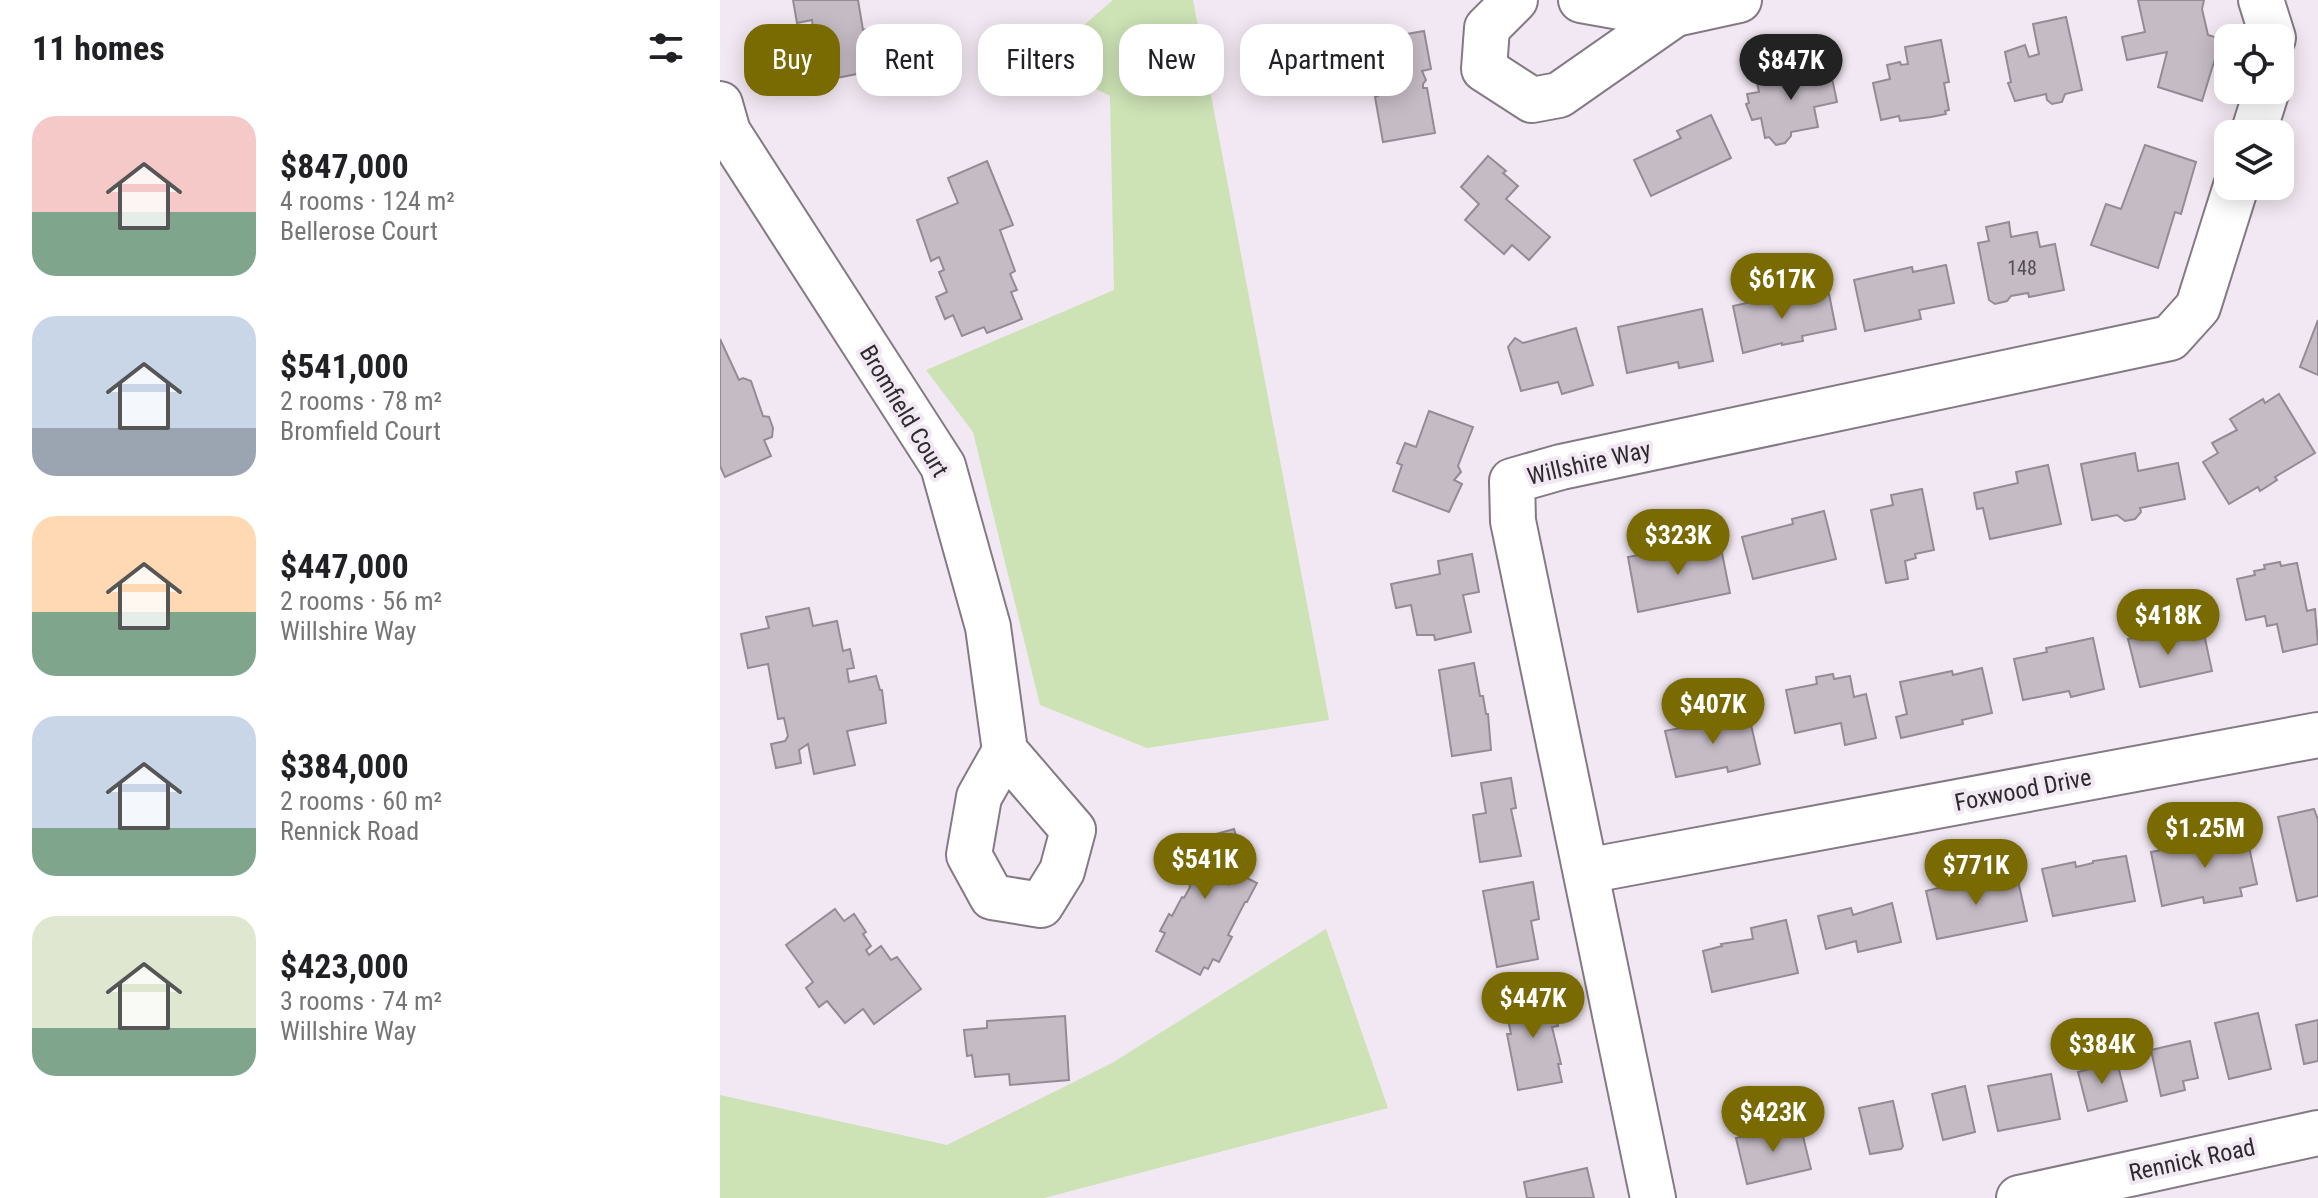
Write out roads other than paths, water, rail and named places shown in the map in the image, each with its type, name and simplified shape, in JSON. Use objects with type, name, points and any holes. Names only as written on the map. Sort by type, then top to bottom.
[{"type":"street","points":[[1515,0],[1487,28],[1484,69],[1532,100],[1559,95],[1675,14]]},
{"type":"street","points":[[1581,0],[1675,14],[1739,0]]},
{"type":"street","points":[[2261,0],[2269,24]]},
{"type":"street","name":"Bromfield Court","points":[[720,104],[728,132],[943,466],[988,627],[1005,751]]},
{"type":"street","name":"Willshire Way","points":[[1653,1198],[1513,521],[1512,481],[1576,464],[2170,338],[2198,307],[2232,200]]},
{"type":"street","name":"Foxwood Drive","points":[[1586,871],[2318,735]]},
{"type":"street","name":"Rennick Road","points":[[2019,1198],[2152,1184],[2318,1133]]}]
